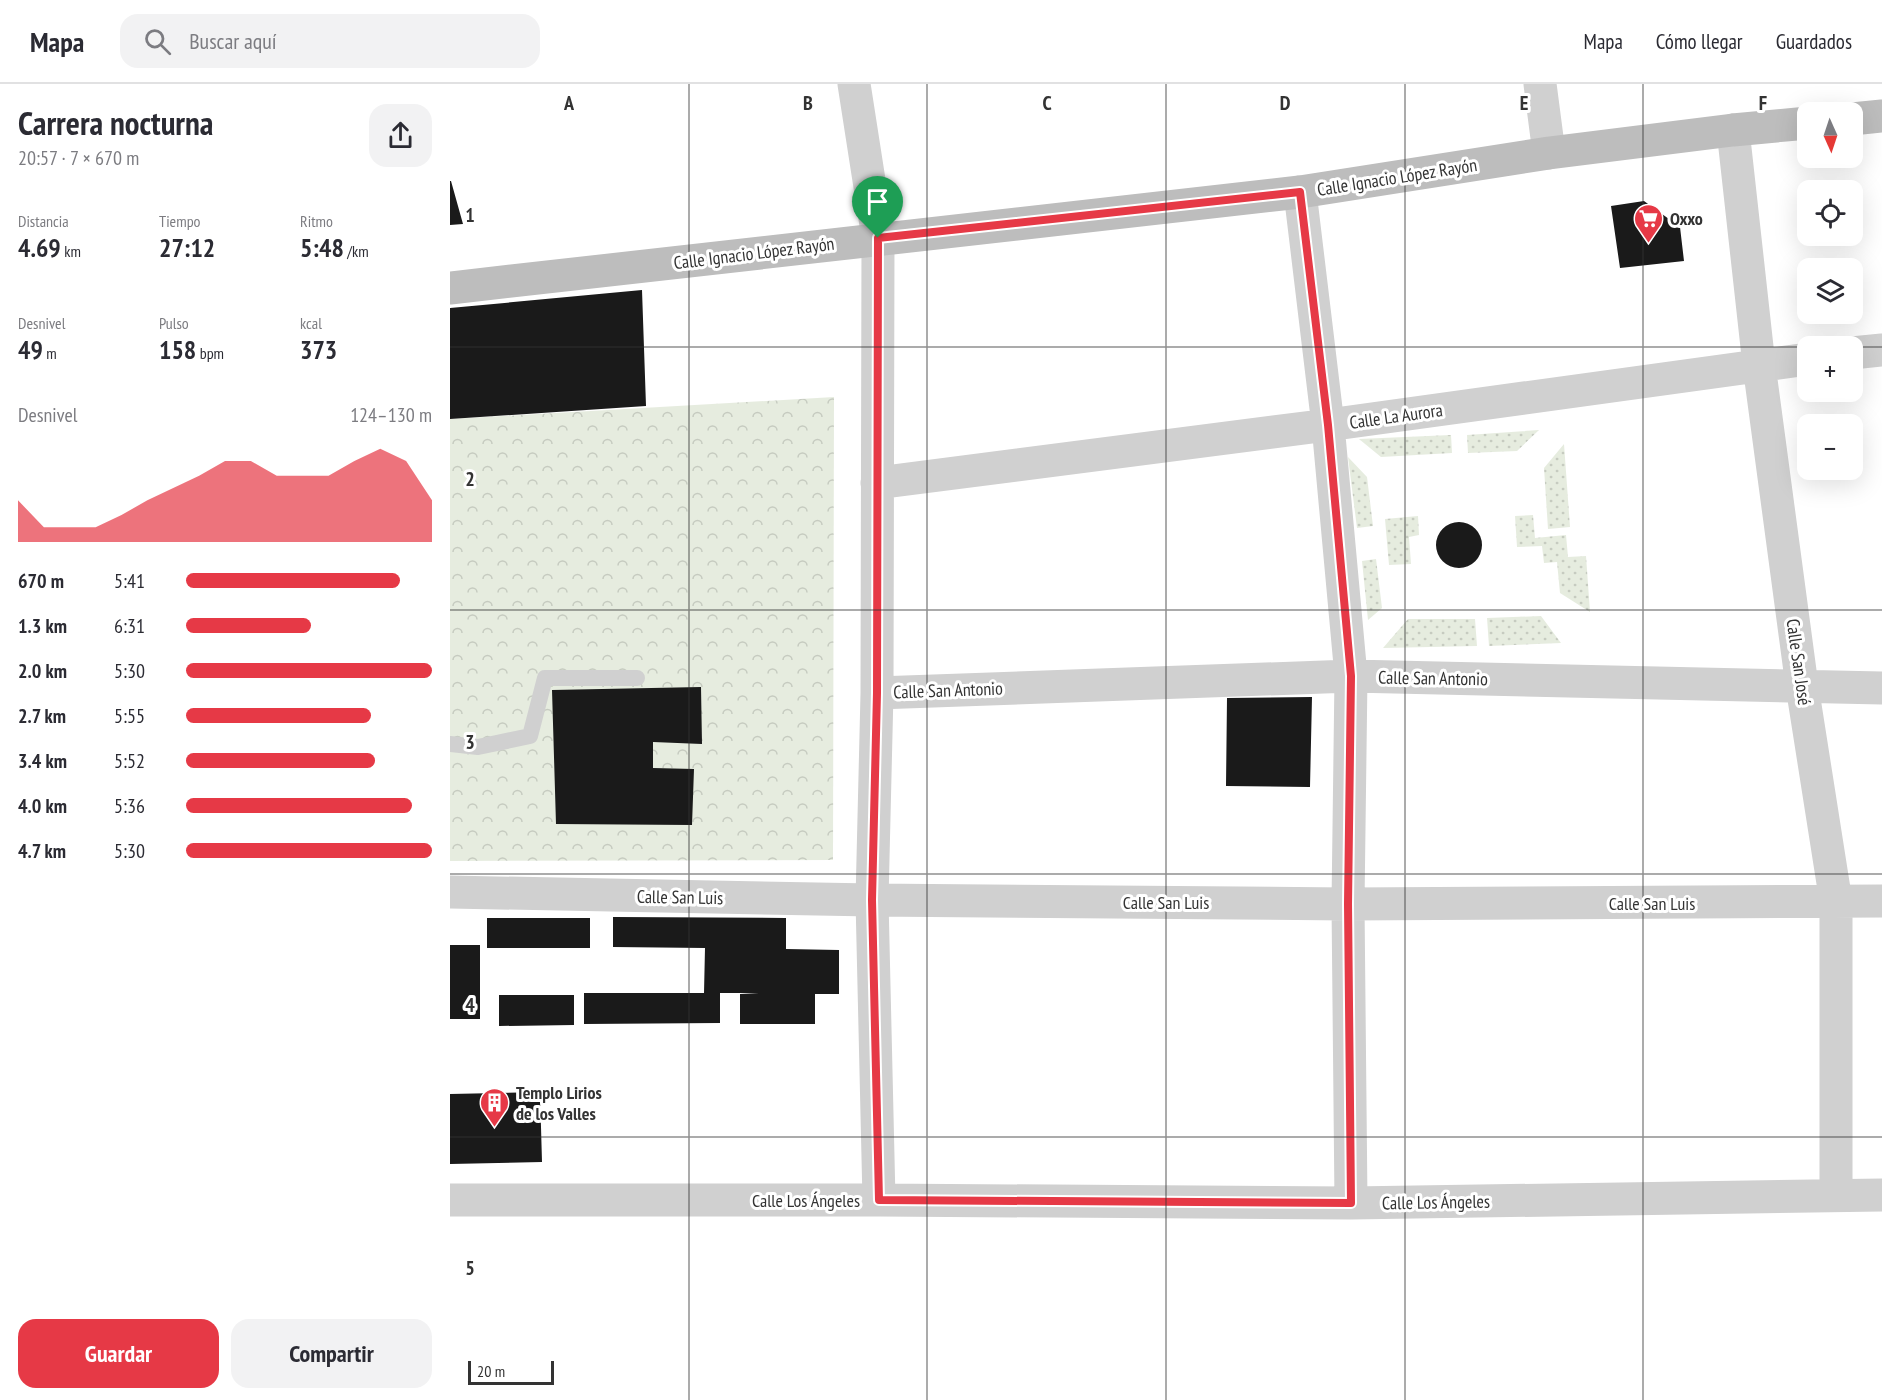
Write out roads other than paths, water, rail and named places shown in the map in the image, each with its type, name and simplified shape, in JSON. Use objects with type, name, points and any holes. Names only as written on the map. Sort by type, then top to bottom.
[{"type":"main road","points":[[1863,118],[1882,116]]},
{"type":"main road","name":"Calle Ignacio López Rayón","points":[[450,288],[1300,192],[1549,153],[1797,124]]},
{"type":"street","points":[[854,84],[878,238],[877,693],[872,900],[879,1200]]},
{"type":"street","points":[[1540,84],[1549,153]]},
{"type":"street","name":"Calle San José","points":[[1733,130],[1759,365],[1802,686],[1836,902],[1836,1195]]},
{"type":"street","points":[[1300,192],[1328,425],[1351,676],[1348,904],[1351,1203]]},
{"type":"street","points":[[1863,352],[1882,350]]},
{"type":"street","name":"Calle La Aurora","points":[[877,483],[1328,425],[1797,360]]},
{"type":"street","name":"Calle San Antonio","points":[[877,693],[1351,676],[1882,688]]},
{"type":"street","name":"Calle San Luis","points":[[450,892],[872,900],[1348,904],[1882,901]]},
{"type":"street","name":"Calle Los Ángeles","points":[[450,1200],[1351,1203],[1882,1195]]},
{"type":"lane","points":[[450,744],[478,747],[530,736],[545,678],[637,678]]},
{"type":"place","name":"Oxxo","points":[[1649,244]]},
{"type":"place","name":"Templo Lirios de los Valles","points":[[495,1128]]}]
